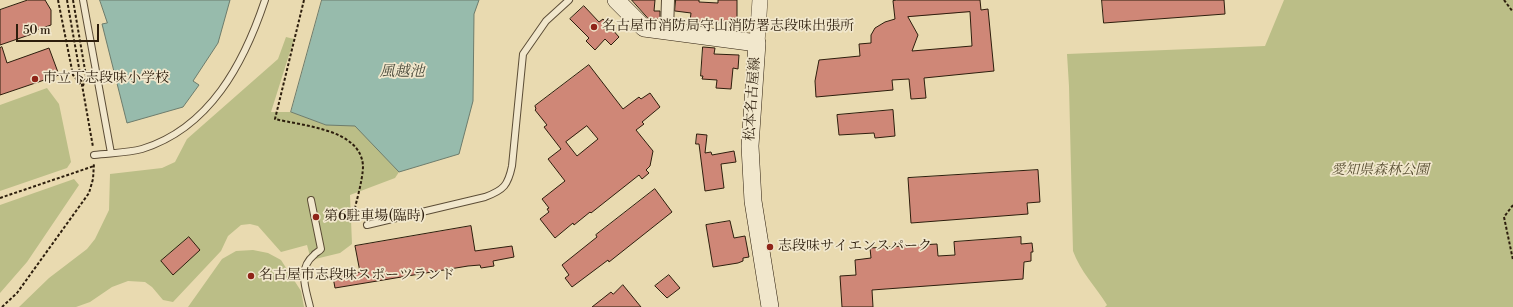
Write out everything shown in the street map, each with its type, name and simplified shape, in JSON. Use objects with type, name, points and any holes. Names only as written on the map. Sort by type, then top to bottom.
[{"type":"main road","name":"松本名古屋線","points":[[616,0],[644,28],[757,43],[750,146],[753,201],[770,307]]},
{"type":"street","points":[[667,30],[668,0]]},
{"type":"street","points":[[757,43],[760,0]]},
{"type":"lane","points":[[84,0],[111,153]]},
{"type":"lane","points":[[94,154],[142,149],[173,136],[203,113],[233,74],[254,35],[265,0]]},
{"type":"lane","points":[[367,225],[485,197],[503,188],[509,180],[512,166],[524,54],[546,21],[570,0]]},
{"type":"lane","points":[[310,307],[302,272],[307,262],[321,250],[311,200]]},
{"type":"path","points":[[58,0],[73,75],[83,87]]},
{"type":"path","points":[[2,307],[17,293],[89,193],[94,166],[94,154],[67,0]]},
{"type":"path","points":[[73,0],[86,76],[83,87]]},
{"type":"path","points":[[304,0],[275,119],[336,133],[350,141],[360,152],[363,167],[352,220]]},
{"type":"path","points":[[1504,0],[1513,12]]},
{"type":"path","points":[[0,198],[94,166]]},
{"type":"path","points":[[1513,205],[1504,217],[1513,260]]},
{"type":"green space","name":"愛知県森林公園","points":[[1284,0],[1513,0],[1513,307],[1105,307],[1107,305],[1084,272],[1073,251],[1067,54],[1265,46]]},
{"type":"green space","points":[[286,37],[294,39],[271,112],[291,112],[326,125],[355,125],[399,172],[395,178],[350,195],[352,244],[340,253],[311,260],[307,245],[281,252],[258,226],[250,224],[241,225],[228,236],[221,251],[173,302],[163,300],[152,287],[145,282],[128,281],[112,287],[90,302],[76,307],[19,307],[49,278],[87,249],[95,239],[109,210],[110,174],[162,168],[175,162],[187,139],[278,59]]},
{"type":"green space","points":[[47,88],[59,104],[71,162],[67,168],[0,191],[0,105]]},
{"type":"green space","points":[[74,179],[79,185],[27,262],[0,293],[0,205]]},
{"type":"green space","name":"名古屋市志段味スポーツランド","points":[[253,250],[268,253],[281,260],[301,291],[304,307],[188,307],[222,259],[236,251]]},
{"type":"water","points":[[100,0],[230,0],[218,43],[193,81],[199,85],[183,107],[127,123],[102,24],[107,23]]},
{"type":"water","name":"風越池","points":[[322,0],[479,0],[474,14],[473,101],[459,154],[399,172],[355,126],[326,125],[291,112]]},
{"type":"building","points":[[28,0],[45,0],[51,10],[51,25],[31,32],[32,34],[0,45],[0,10]]},
{"type":"building","points":[[632,0],[655,0],[654,11],[660,11],[660,19],[649,19]]},
{"type":"building","points":[[676,0],[699,0],[699,2],[718,3],[718,0],[737,0],[737,24],[690,21],[691,13],[675,11]]},
{"type":"building","points":[[980,0],[981,10],[988,9],[994,71],[924,78],[926,98],[911,99],[909,79],[892,80],[893,90],[816,97],[815,81],[819,60],[860,56],[859,44],[871,43],[871,35],[875,28],[885,22],[895,19],[893,1]],"holes":[[[970,12],[972,46],[912,51],[918,35],[908,17]]]},
{"type":"building","points":[[1102,0],[1224,0],[1225,14],[1104,23]]},
{"type":"building","name":"名古屋市消防局守山消防署志段味出張所","points":[[584,6],[599,22],[603,19],[619,37],[611,45],[605,39],[595,50],[586,41],[589,38],[570,19]]},
{"type":"building","points":[[2,47],[7,63],[49,48],[59,75],[0,95],[0,48]]},
{"type":"building","points":[[703,47],[715,48],[714,54],[739,55],[738,69],[733,68],[731,89],[716,88],[717,80],[702,79]]},
{"type":"building","points":[[589,65],[623,109],[639,97],[641,99],[650,93],[660,107],[642,122],[644,124],[636,130],[653,151],[650,166],[646,170],[649,173],[642,179],[639,175],[591,213],[590,212],[574,225],[573,223],[555,238],[540,219],[549,212],[547,209],[549,208],[542,199],[565,181],[548,159],[561,149],[544,127],[547,125],[535,110],[535,106]],"holes":[[[587,126],[598,139],[577,156],[566,142]]]},
{"type":"building","points":[[893,110],[895,136],[875,138],[874,133],[839,135],[837,115]]},
{"type":"building","points":[[697,134],[707,135],[705,153],[711,152],[712,155],[734,151],[736,162],[721,164],[724,188],[705,191],[699,144],[696,144]]},
{"type":"building","points":[[1038,170],[1040,202],[1027,203],[1028,214],[911,223],[908,178]]},
{"type":"building","points":[[655,189],[672,212],[609,262],[608,260],[572,287],[565,278],[569,275],[562,265],[597,237],[596,235]]},
{"type":"building","points":[[730,221],[734,238],[745,236],[749,257],[743,258],[743,261],[738,263],[713,267],[706,225]]},
{"type":"building","points":[[471,226],[475,251],[512,246],[514,257],[493,261],[494,266],[481,268],[480,265],[468,266],[335,288],[333,277],[360,272],[355,246]]},
{"type":"building","points":[[189,237],[200,250],[173,275],[161,261]]},
{"type":"building","points":[[1021,237],[1021,244],[1032,243],[1033,252],[1031,252],[1031,261],[1024,262],[1023,279],[872,290],[873,307],[842,307],[840,276],[856,275],[855,260],[871,258],[870,248],[937,244],[938,256],[955,255],[954,242]]},
{"type":"building","points":[[669,275],[680,288],[667,298],[655,286]]},
{"type":"building","points":[[623,285],[641,307],[592,307],[611,292],[613,294]]},
{"type":"place","name":"名古屋市消防局守山消防署志段味出張所","points":[[594,27]]},
{"type":"place","name":"市立下志段味小学校","points":[[35,79]]},
{"type":"place","name":"第6駐車場(臨時)","points":[[316,217]]},
{"type":"place","name":"志段味サイエンスパーク","points":[[770,247]]},
{"type":"place","name":"名古屋市志段味スポーツランド","points":[[251,276]]}]
